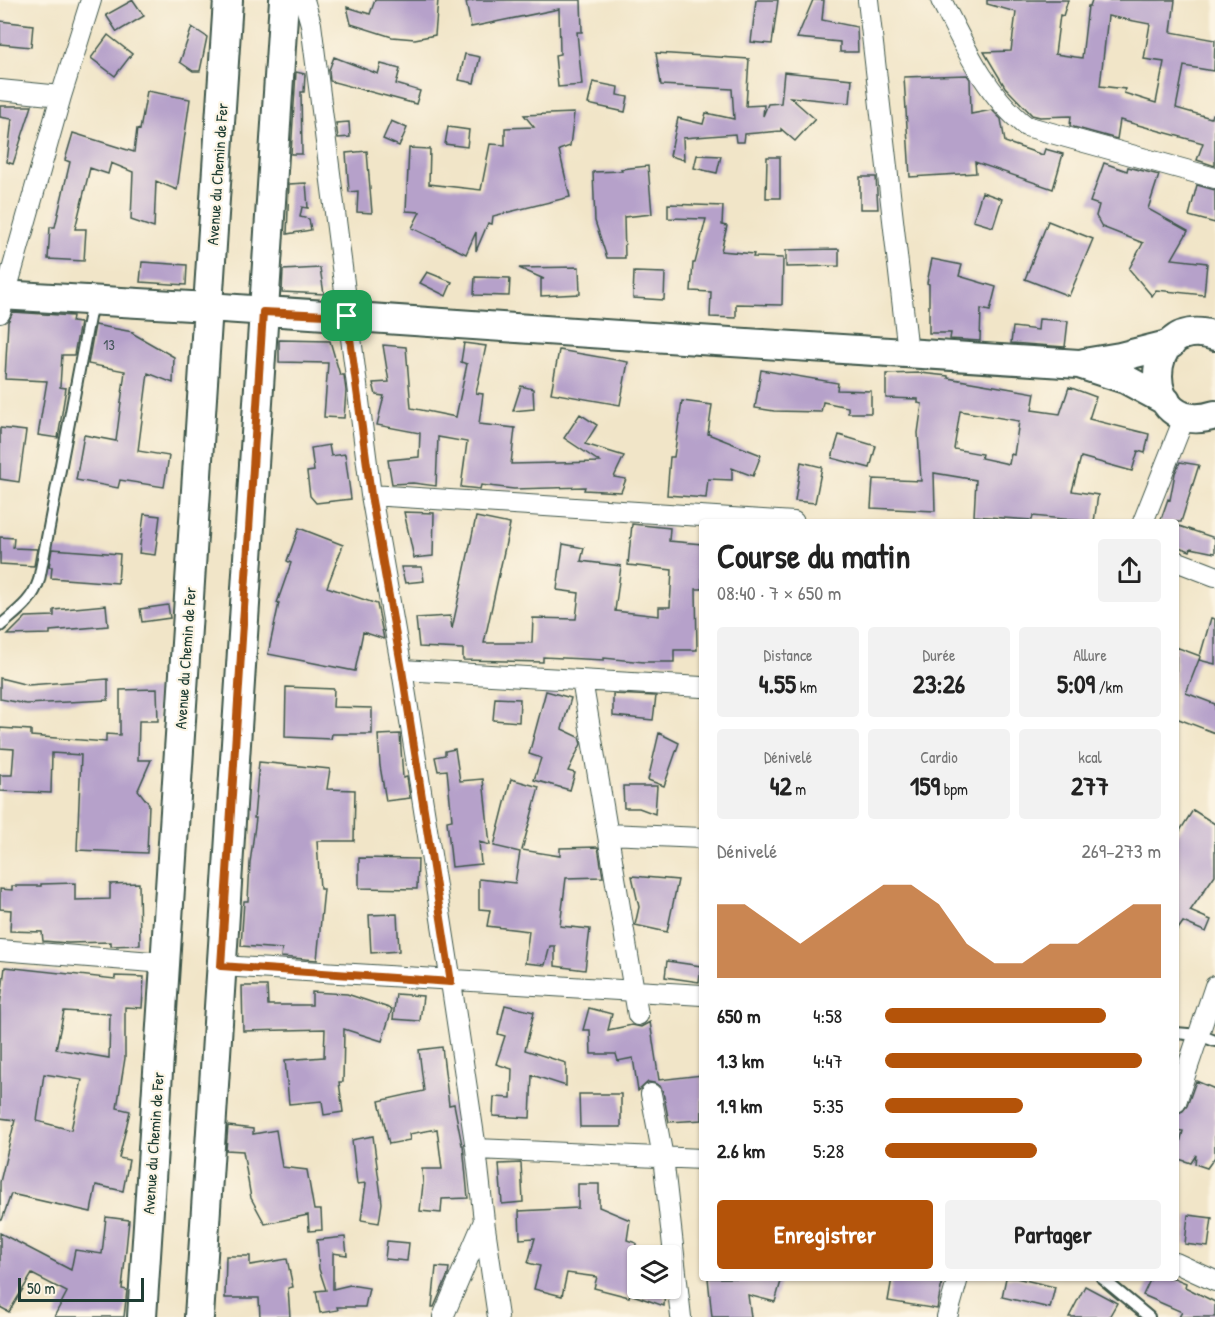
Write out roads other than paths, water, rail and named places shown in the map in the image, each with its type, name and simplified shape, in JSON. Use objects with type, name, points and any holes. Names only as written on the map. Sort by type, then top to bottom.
[{"type":"main road","name":"Avenue du Chemin de Fer","points":[[142,1317],[228,0]]},
{"type":"main road","points":[[199,1317],[284,0]]},
{"type":"main road","points":[[2,301],[92,301],[208,307],[1079,364],[1120,357],[1171,344]]},
{"type":"main road","points":[[1176,409],[1158,388],[1157,372],[1161,357],[1171,344],[1183,336],[1202,333],[1215,336]]},
{"type":"main road","points":[[1079,364],[1125,380],[1176,409],[1201,418],[1215,415]]},
{"type":"street","points":[[2,301],[91,0]]},
{"type":"street","points":[[304,0],[310,24],[371,495],[402,670],[451,982],[498,1317]]},
{"type":"street","points":[[868,0],[908,352]]},
{"type":"street","points":[[940,0],[993,94],[1009,113],[1026,126],[1215,178]]},
{"type":"street","points":[[0,90],[61,96]]},
{"type":"street","points":[[1144,519],[1176,409]]},
{"type":"street","points":[[371,495],[747,519]]},
{"type":"street","points":[[1179,562],[1215,576]]},
{"type":"street","points":[[402,670],[699,687]]},
{"type":"street","points":[[582,680],[638,1015]]},
{"type":"street","points":[[608,834],[699,838]]},
{"type":"street","points":[[0,950],[165,963]]},
{"type":"street","points":[[221,966],[451,982],[699,995]]},
{"type":"street","points":[[1179,1096],[1207,1038],[1215,986]]},
{"type":"street","points":[[651,1094],[663,1157],[681,1317]]},
{"type":"street","points":[[476,1149],[699,1160]]},
{"type":"street","points":[[443,1317],[484,1221]]},
{"type":"street","points":[[1179,1264],[1215,1281]]},
{"type":"street","points":[[947,1317],[957,1281]]},
{"type":"lane","points":[[0,626],[34,594],[39,580],[92,301]]},
{"type":"lane","points":[[1179,1033],[1207,1038]]},
{"type":"lane","points":[[1106,1281],[1149,1317]]}]
